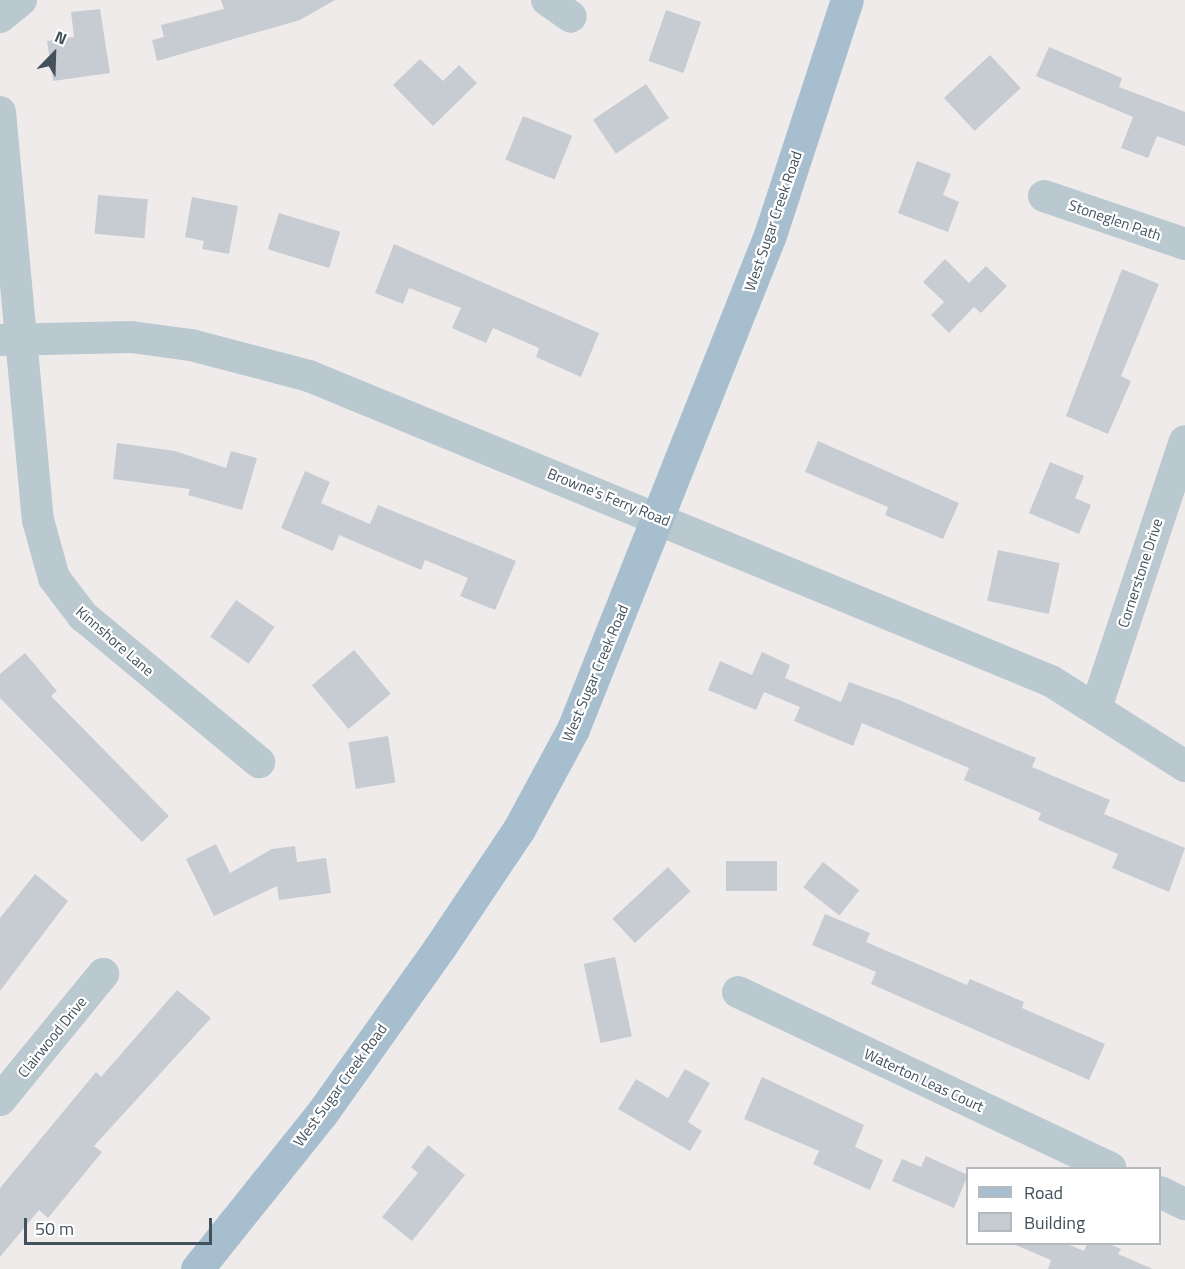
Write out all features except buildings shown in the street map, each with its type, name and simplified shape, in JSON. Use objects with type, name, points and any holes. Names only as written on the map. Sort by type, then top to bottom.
[{"type":"main road","name":"West Sugar Creek Road","points":[[197,1269],[322,1113],[519,829],[573,729],[660,518],[770,235],[846,0]]},
{"type":"street","points":[[0,17],[21,0]]},
{"type":"street","name":"Kinnshore Lane","points":[[0,112],[11,338],[38,520],[54,578],[82,616],[259,762]]},
{"type":"street","name":"Stoneglen Path","points":[[1044,196],[1185,244]]},
{"type":"street","name":"Browne's Ferry Road","points":[[11,338],[131,337],[251,358],[309,376],[660,518],[1051,681],[1097,705],[1185,766]]},
{"type":"street","name":"Cornerstone Drive","points":[[1097,705],[1185,441]]},
{"type":"street","name":"Clairwood Drive","points":[[0,1100],[103,974]]},
{"type":"street","name":"Waterton Leas Court","points":[[738,992],[1108,1167]]},
{"type":"street","points":[[1161,1192],[1185,1204]]}]
